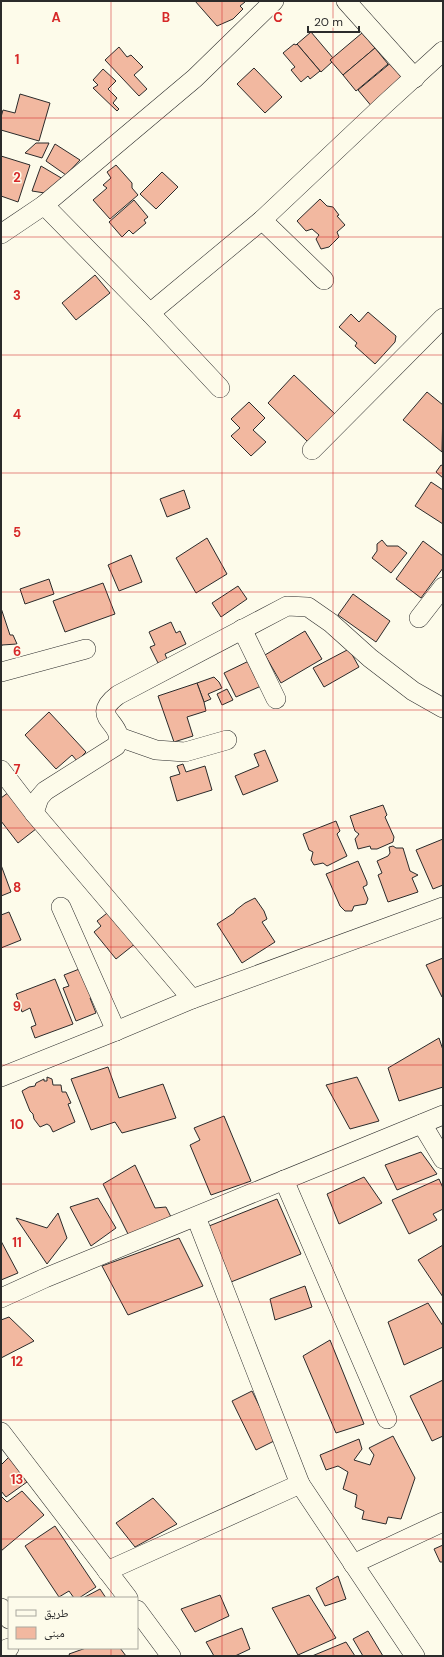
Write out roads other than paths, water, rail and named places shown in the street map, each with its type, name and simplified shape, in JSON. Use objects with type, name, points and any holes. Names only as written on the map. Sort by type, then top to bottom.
[{"type":"street","points":[[1,234],[44,205],[195,78],[274,1]]},
{"type":"street","points":[[346,1],[415,78]]},
{"type":"street","points":[[150,313],[262,220],[443,51]]},
{"type":"street","points":[[44,205],[150,313],[220,388]]},
{"type":"street","points":[[262,220],[324,280]]},
{"type":"street","points":[[312,450],[443,318]]},
{"type":"street","points":[[419,618],[443,587]]},
{"type":"street","points":[[34,813],[40,798],[45,791],[116,746],[119,737],[116,729],[106,714],[106,706],[109,701],[287,606],[308,607],[331,623],[370,658],[413,691],[443,708]]},
{"type":"street","points":[[242,629],[276,699]]},
{"type":"street","points":[[1,672],[86,649]]},
{"type":"street","points":[[119,737],[156,750],[185,752],[227,740]]},
{"type":"street","points":[[1,770],[34,813],[192,999]]},
{"type":"street","points":[[61,907],[116,1031]]},
{"type":"street","points":[[1,1077],[192,999],[443,907]]},
{"type":"street","points":[[1,1298],[46,1278],[443,1115]]},
{"type":"street","points":[[422,1124],[443,1159]]},
{"type":"street","points":[[284,1180],[387,1419]]},
{"type":"street","points":[[196,1217],[300,1484],[415,1656]]},
{"type":"street","points":[[1,1432],[127,1597]]},
{"type":"street","points":[[107,1571],[300,1484]]},
{"type":"street","points":[[353,1564],[443,1522]]},
{"type":"street","points":[[1,1608],[8,1618]]},
{"type":"street","points":[[138,1611],[171,1656]]}]
